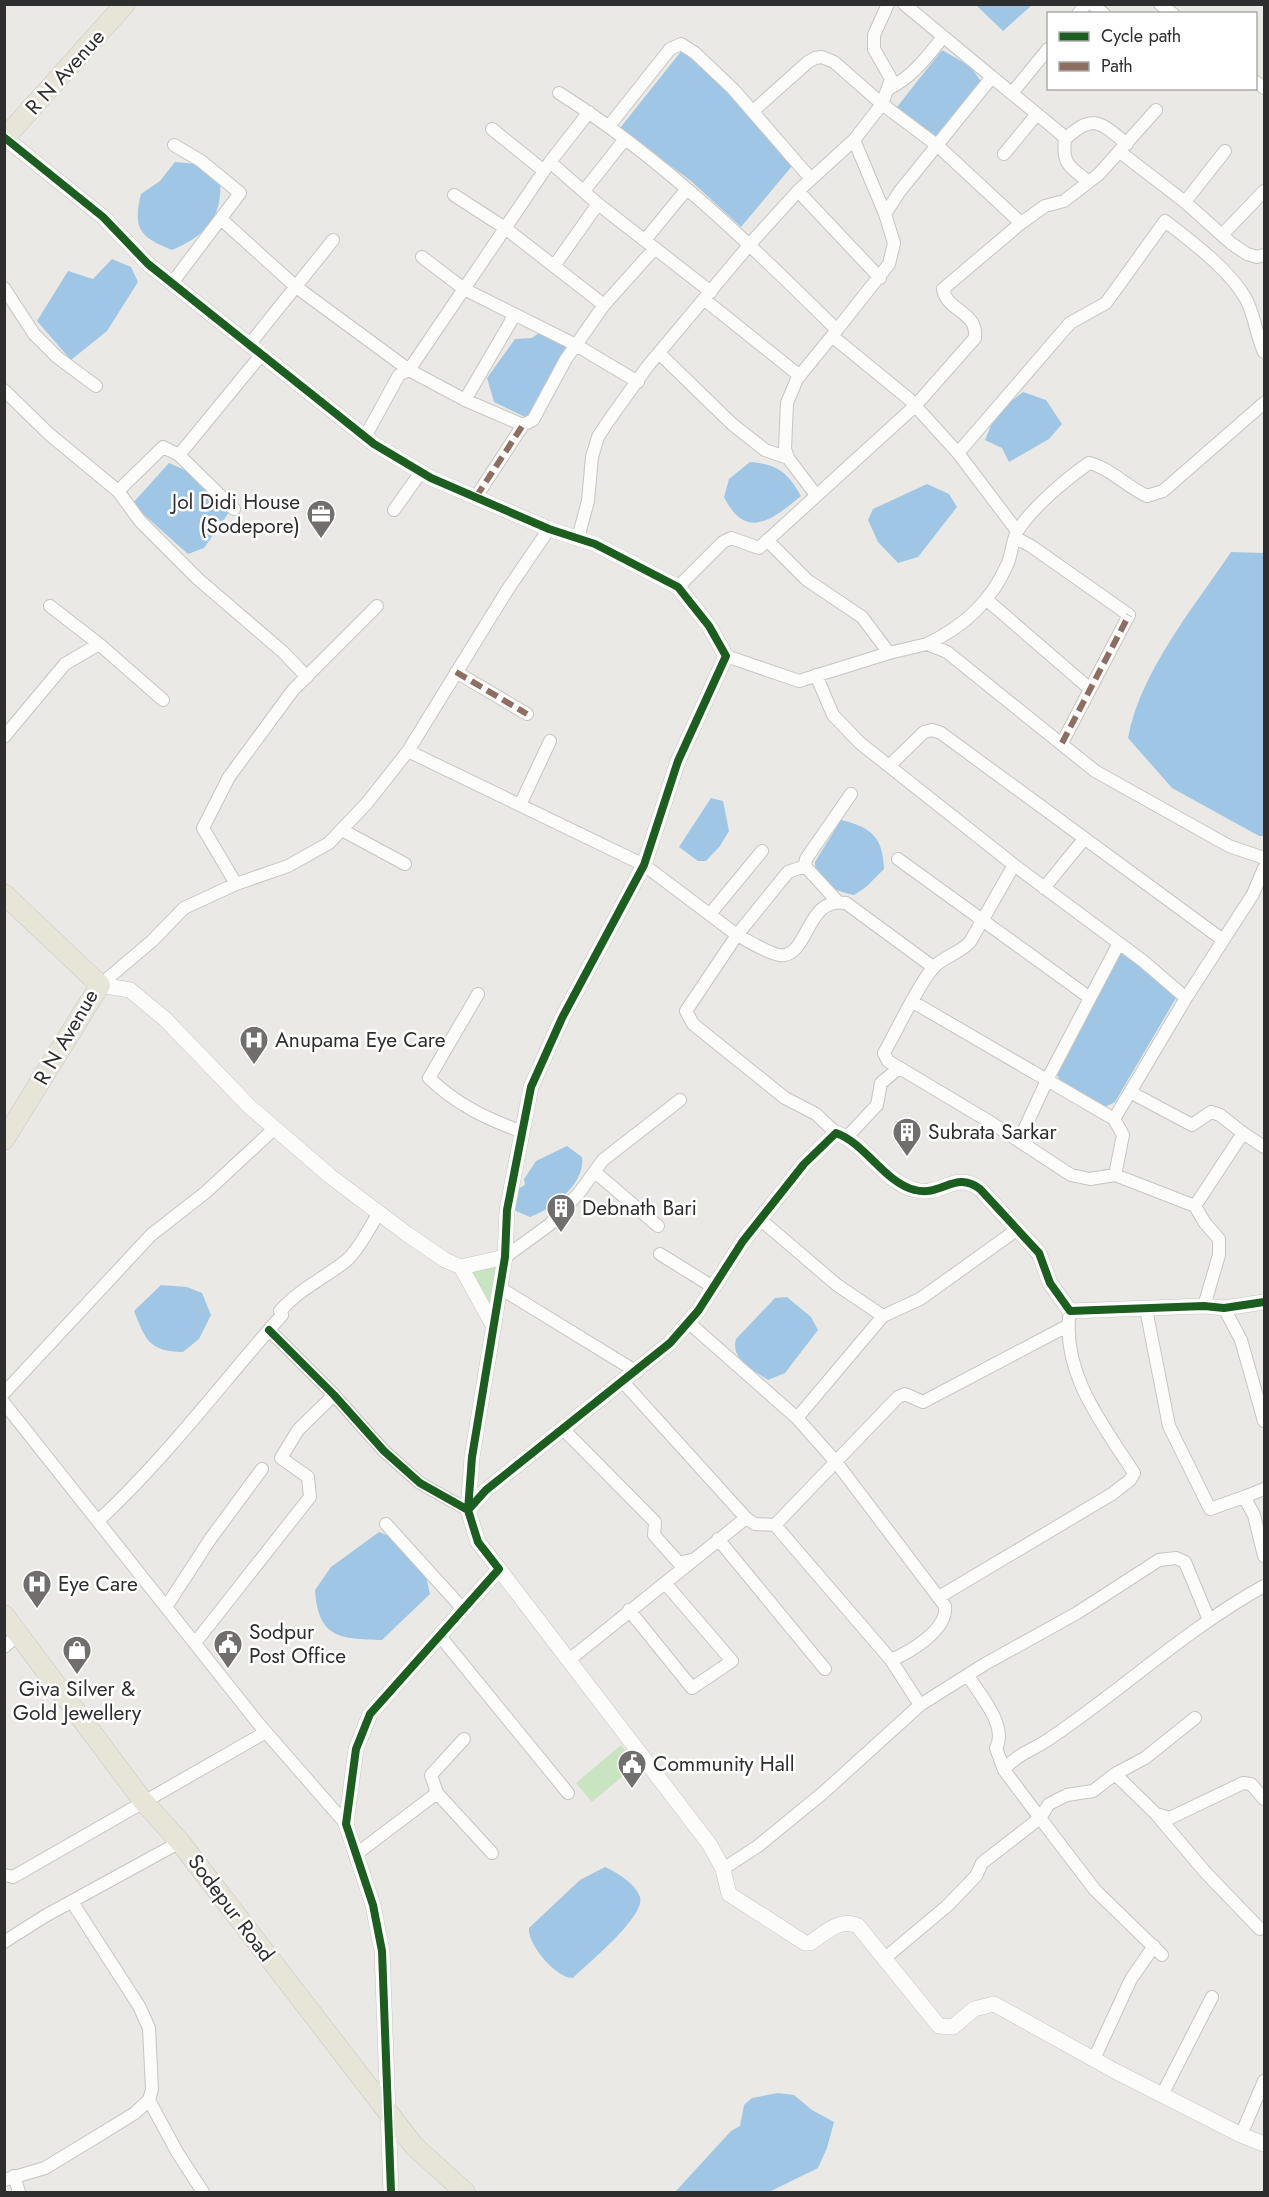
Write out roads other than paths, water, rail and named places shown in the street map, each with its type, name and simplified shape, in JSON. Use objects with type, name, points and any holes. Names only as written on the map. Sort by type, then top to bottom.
[{"type":"main road","name":"R N Avenue","points":[[5,138],[125,4]]},
{"type":"main road","name":"R N Avenue","points":[[4,1140],[100,986],[6,898]]},
{"type":"main road","name":"Sodepur Road","points":[[4,1615],[12,1640],[143,1801],[180,1842],[414,2146],[465,2193]]},
{"type":"street","points":[[578,538],[588,501],[592,457],[598,437],[659,353],[750,244],[798,191],[854,140],[882,104],[890,88],[891,79],[874,49],[874,35],[888,4]]},
{"type":"street","points":[[904,4],[1065,140]]},
{"type":"street","points":[[890,88],[904,81],[917,69],[943,37]]},
{"type":"street","points":[[609,126],[676,44],[688,47],[753,111],[811,179]]},
{"type":"street","points":[[1012,93],[1047,51]]},
{"type":"street","points":[[753,111],[815,58],[834,62],[882,104],[938,146],[1021,223]]},
{"type":"street","points":[[885,214],[993,77]]},
{"type":"street","points":[[559,93],[625,138],[750,244],[835,333],[915,406],[958,453],[1016,535],[1129,615],[1062,743]]},
{"type":"street","points":[[678,587],[723,542],[738,538],[759,548],[816,495],[836,481],[915,406],[975,338],[976,328],[972,320],[949,301],[943,289],[1021,223],[1045,206],[1064,201],[1089,182],[1124,148],[1156,110]]},
{"type":"street","points":[[365,437],[399,375],[409,370],[547,167],[589,112]]},
{"type":"street","points":[[1004,154],[1037,114]]},
{"type":"street","points":[[1089,182],[1064,160],[1062,154],[1065,140],[1084,123],[1101,123],[1124,148],[1222,235],[1247,254],[1257,257],[1264,255]]},
{"type":"street","points":[[492,129],[584,191],[650,244],[800,376]]},
{"type":"street","points":[[5,138],[103,217],[148,264],[365,437],[422,472],[549,529],[578,538],[678,587],[709,626],[726,656],[800,681],[889,652],[927,644],[954,631],[987,600],[1002,578],[1016,535],[1059,486],[1089,464],[1097,465],[1131,489],[1147,496],[1162,491],[1264,403]]},
{"type":"street","points":[[584,191],[625,138]]},
{"type":"street","points":[[816,495],[788,458],[785,448],[787,403],[800,376],[880,278],[889,264],[894,243],[885,214],[854,140]]},
{"type":"street","points":[[172,283],[240,193],[201,161],[174,145]]},
{"type":"street","points":[[1185,202],[1225,151]]},
{"type":"street","points":[[476,497],[523,425],[532,420],[576,345],[650,244],[686,190]]},
{"type":"street","points":[[798,191],[880,278]]},
{"type":"street","points":[[1222,235],[1264,191]]},
{"type":"street","points":[[454,195],[505,228],[604,306]]},
{"type":"street","points":[[554,266],[598,204]]},
{"type":"street","points":[[221,219],[295,286],[409,370],[465,400],[523,425]]},
{"type":"street","points":[[958,453],[1070,323],[1106,303],[1165,221],[1190,240],[1235,284],[1246,300],[1264,352]]},
{"type":"street","points":[[249,345],[333,240]]},
{"type":"street","points":[[422,257],[464,289],[576,345],[638,382]]},
{"type":"street","points":[[4,288],[34,334],[57,357],[96,386]]},
{"type":"street","points":[[465,400],[514,316]]},
{"type":"street","points":[[659,353],[732,424],[765,450],[788,458]]},
{"type":"street","points":[[179,455],[261,355]]},
{"type":"street","points":[[4,390],[49,434],[118,491],[140,521],[198,579],[283,652],[307,677]]},
{"type":"street","points":[[118,491],[163,447],[179,455],[234,509]]},
{"type":"street","points":[[394,510],[422,472]]},
{"type":"street","points":[[100,986],[152,941],[184,908],[237,884],[288,866],[329,843],[368,804],[408,752],[456,672],[549,529]]},
{"type":"street","points":[[767,540],[807,580],[862,617],[889,652]]},
{"type":"street","points":[[987,600],[1090,689]]},
{"type":"street","points":[[50,606],[99,644],[163,700]]},
{"type":"street","points":[[237,884],[203,828],[230,777],[293,690],[377,606]]},
{"type":"street","points":[[4,737],[65,664],[99,644]]},
{"type":"street","points":[[927,644],[947,652],[1095,771],[1228,846],[1264,858]]},
{"type":"street","points":[[726,656],[678,762],[644,865],[562,1018],[531,1087],[507,1210],[505,1257],[472,1456],[468,1510],[478,1542],[683,1807],[710,1845],[723,1869],[729,1894],[800,1941],[810,1943],[840,1923],[849,1922],[858,1926],[939,2026],[953,2027],[974,2009],[994,2004],[1162,2095],[1241,2135],[1264,2144]]},
{"type":"street","points":[[456,672],[527,714]]},
{"type":"street","points":[[816,675],[833,715],[860,743],[1014,865],[1119,943],[1186,998]]},
{"type":"street","points":[[889,766],[924,732],[932,730],[941,733],[1223,940]]},
{"type":"street","points":[[520,805],[550,741]]},
{"type":"street","points":[[408,752],[644,865],[737,935],[777,955],[786,955],[793,950],[823,907],[837,901]]},
{"type":"street","points":[[805,866],[806,859],[851,794]]},
{"type":"street","points":[[342,830],[405,864]]},
{"type":"street","points":[[1044,888],[1084,839]]},
{"type":"street","points":[[710,914],[762,851]]},
{"type":"street","points":[[898,859],[984,919],[1090,998]]},
{"type":"street","points":[[1014,865],[984,919],[963,950],[933,968],[884,1053],[888,1061],[1071,1175],[1090,1179],[1116,1175],[1195,1206],[1205,1223],[1219,1239],[1219,1255],[1204,1306]]},
{"type":"street","points":[[805,866],[837,901],[846,903],[933,968]]},
{"type":"street","points":[[805,866],[788,872],[737,935],[686,1011],[693,1024],[785,1098],[816,1114],[890,1175],[913,1190],[936,1191],[957,1181],[970,1181],[1018,1229],[1039,1253],[1050,1283],[1070,1318],[1075,1371],[1084,1391],[1134,1473],[1130,1480],[1112,1494],[939,1598]]},
{"type":"street","points":[[1114,1119],[1186,998],[1253,894],[1264,868]]},
{"type":"street","points":[[1019,1141],[1047,1080],[1119,943]]},
{"type":"street","points":[[100,986],[130,990],[165,1020],[250,1107],[275,1128],[379,1213],[445,1260],[461,1267],[505,1257],[549,1225],[579,1193],[603,1160],[680,1100]]},
{"type":"street","points":[[478,994],[429,1078],[444,1093],[480,1117],[523,1132]]},
{"type":"street","points":[[914,1002],[1114,1119],[1123,1135],[1116,1175]]},
{"type":"street","points":[[468,1510],[486,1490],[562,1428],[637,1372],[670,1343],[713,1287],[742,1241],[804,1164],[877,1105],[881,1083],[899,1068]]},
{"type":"street","points":[[1130,1092],[1192,1125],[1211,1112],[1220,1115],[1264,1147]]},
{"type":"street","points":[[4,1393],[151,1235],[206,1192],[275,1128]]},
{"type":"street","points":[[1195,1206],[1243,1133]]},
{"type":"street","points":[[595,1172],[658,1226]]},
{"type":"street","points":[[98,1521],[135,1487],[282,1315],[280,1311],[294,1294],[317,1283],[349,1257],[379,1213]]},
{"type":"street","points":[[761,1220],[837,1285],[883,1316]]},
{"type":"street","points":[[797,1418],[883,1316],[920,1299],[1018,1229]]},
{"type":"street","points":[[660,1254],[713,1287]]},
{"type":"street","points":[[461,1267],[494,1327]]},
{"type":"street","points":[[500,1288],[637,1372]]},
{"type":"street","points":[[775,1525],[898,1397],[905,1394],[923,1402],[1070,1318],[1146,1309],[1204,1306],[1224,1308],[1264,1302]]},
{"type":"street","points":[[1224,1308],[1241,1340],[1264,1421]]},
{"type":"street","points":[[1146,1309],[1169,1426],[1210,1509],[1264,1489]]},
{"type":"street","points":[[688,1322],[797,1418],[836,1462],[945,1606],[944,1620],[935,1630],[901,1656],[891,1660]]},
{"type":"street","points":[[269,1330],[334,1395],[384,1451],[420,1483],[468,1510]]},
{"type":"street","points":[[623,1382],[747,1518],[755,1524],[775,1525],[891,1660],[920,1705]]},
{"type":"street","points":[[195,1643],[310,1497],[308,1477],[281,1458],[298,1431],[334,1395]]},
{"type":"street","points":[[4,1403],[266,1732],[346,1824]]},
{"type":"street","points":[[562,1428],[655,1522],[654,1535],[679,1563],[692,1559]]},
{"type":"street","points":[[166,1607],[211,1538],[262,1469]]},
{"type":"street","points":[[1244,1497],[1254,1515],[1264,1556]]},
{"type":"street","points":[[569,1660],[692,1559],[747,1518]]},
{"type":"street","points":[[386,1524],[462,1608]]},
{"type":"street","points":[[718,1539],[825,1669]]},
{"type":"street","points":[[723,1869],[758,1846],[824,1792],[920,1705],[1077,1613],[1159,1560],[1176,1558],[1185,1562],[1209,1620]]},
{"type":"street","points":[[391,2193],[382,1951],[372,1905],[346,1824],[356,1749],[370,1714],[499,1569]]},
{"type":"street","points":[[629,1610],[692,1688],[732,1661],[665,1583]]},
{"type":"street","points":[[1004,1770],[1011,1760],[1052,1738],[1209,1620],[1264,1586]]},
{"type":"street","points":[[439,1635],[568,1793]]},
{"type":"street","points":[[968,1676],[998,1726],[1000,1741],[996,1748],[1004,1770],[1095,1890],[1158,1950],[1131,1979],[1094,2059]]},
{"type":"street","points":[[885,1958],[946,1906],[976,1876],[982,1863],[1040,1818],[1049,1804],[1067,1795],[1093,1791],[1115,1774],[1145,1758],[1195,1718]]},
{"type":"street","points":[[4,1875],[13,1877],[266,1732]]},
{"type":"street","points":[[464,1739],[431,1774],[437,1793],[492,1853]]},
{"type":"street","points":[[1115,1774],[1156,1814],[1206,1873],[1260,1929]]},
{"type":"street","points":[[1156,1814],[1170,1818],[1243,1783],[1251,1784],[1264,1799]]},
{"type":"street","points":[[355,1855],[437,1793]]},
{"type":"street","points":[[4,1942],[45,1916],[180,1842]]},
{"type":"street","points":[[19,2193],[9,2178],[45,2168],[135,2113],[149,2100],[152,2089],[148,2028],[140,2006],[72,1902]]},
{"type":"street","points":[[1162,2095],[1212,1997]]},
{"type":"street","points":[[1241,2135],[1264,2080]]},
{"type":"street","points":[[149,2100],[177,2152],[204,2193]]},
{"type":"water","points":[[976,5],[1032,5],[1003,31]]},
{"type":"water","points":[[683,49],[740,104],[792,166],[741,227],[691,181],[620,128]]},
{"type":"water","points":[[942,50],[970,66],[983,84],[934,139],[897,107]]},
{"type":"water","points":[[175,162],[197,164],[220,180],[220,193],[215,215],[210,224],[184,245],[172,250],[153,241],[142,231],[139,224],[138,206],[141,194],[160,181]]},
{"type":"water","points":[[112,259],[131,267],[138,282],[107,331],[71,360],[37,321],[68,271],[93,279]]},
{"type":"water","points":[[543,330],[573,345],[542,410],[527,418],[494,402],[487,378],[515,339],[532,338]]},
{"type":"water","points":[[1023,392],[1046,400],[1062,424],[1049,439],[1009,462],[1002,448],[985,440],[996,413]]},
{"type":"water","points":[[750,462],[768,465],[781,471],[801,496],[780,512],[760,522],[741,519],[732,511],[724,497],[729,479]]},
{"type":"water","points":[[169,463],[210,481],[230,511],[204,548],[188,554],[132,504]]},
{"type":"water","points":[[927,484],[949,494],[957,507],[918,557],[898,563],[878,542],[868,520],[873,509]]},
{"type":"water","points":[[1231,552],[1264,553],[1264,836],[1259,836],[1172,788],[1128,738],[1134,713],[1156,665],[1185,618]]},
{"type":"water","points":[[711,798],[723,801],[729,831],[720,846],[706,861],[698,861],[679,847]]},
{"type":"water","points":[[841,820],[868,830],[878,841],[883,858],[884,869],[866,887],[854,895],[833,889],[822,881],[816,870],[815,862]]},
{"type":"water","points":[[1123,953],[1174,991],[1176,998],[1115,1102],[1105,1107],[1059,1079],[1054,1067],[1111,957]]},
{"type":"water","points":[[567,1146],[582,1157],[582,1167],[579,1176],[566,1194],[548,1208],[530,1217],[516,1211],[513,1204],[513,1191],[525,1185],[524,1179],[536,1161]]},
{"type":"water","points":[[161,1285],[187,1287],[202,1293],[211,1315],[199,1339],[183,1352],[163,1349],[150,1342],[134,1311]]},
{"type":"water","points":[[787,1297],[811,1317],[818,1330],[785,1373],[768,1380],[740,1358],[736,1352],[736,1339],[775,1298]]},
{"type":"water","points":[[379,1532],[389,1536],[425,1572],[430,1594],[382,1640],[354,1639],[334,1633],[326,1627],[321,1618],[315,1590],[331,1567]]},
{"type":"water","points":[[605,1867],[630,1883],[638,1892],[639,1905],[634,1916],[602,1951],[573,1978],[566,1977],[544,1959],[533,1943],[529,1928],[580,1880]]},
{"type":"water","points":[[778,2093],[794,2095],[812,2110],[834,2122],[827,2148],[818,2168],[769,2192],[675,2192],[731,2131],[740,2126],[744,2105],[752,2098]]},
{"type":"place","name":"Jol Didi House (Sodepore)","points":[[321,540]]},
{"type":"place","name":"Anupama Eye Care","points":[[254,1066]]},
{"type":"place","name":"Subrata Sarkar","points":[[907,1158]]},
{"type":"place","name":"Debnath Bari","points":[[561,1234]]},
{"type":"place","name":"Eye Care","points":[[37,1610]]},
{"type":"place","name":"Sodpur Post Office","points":[[228,1670]]},
{"type":"place","name":"Giva Silver & Gold Jewellery","points":[[77,1676]]},
{"type":"place","name":"Community Hall","points":[[632,1790]]}]
